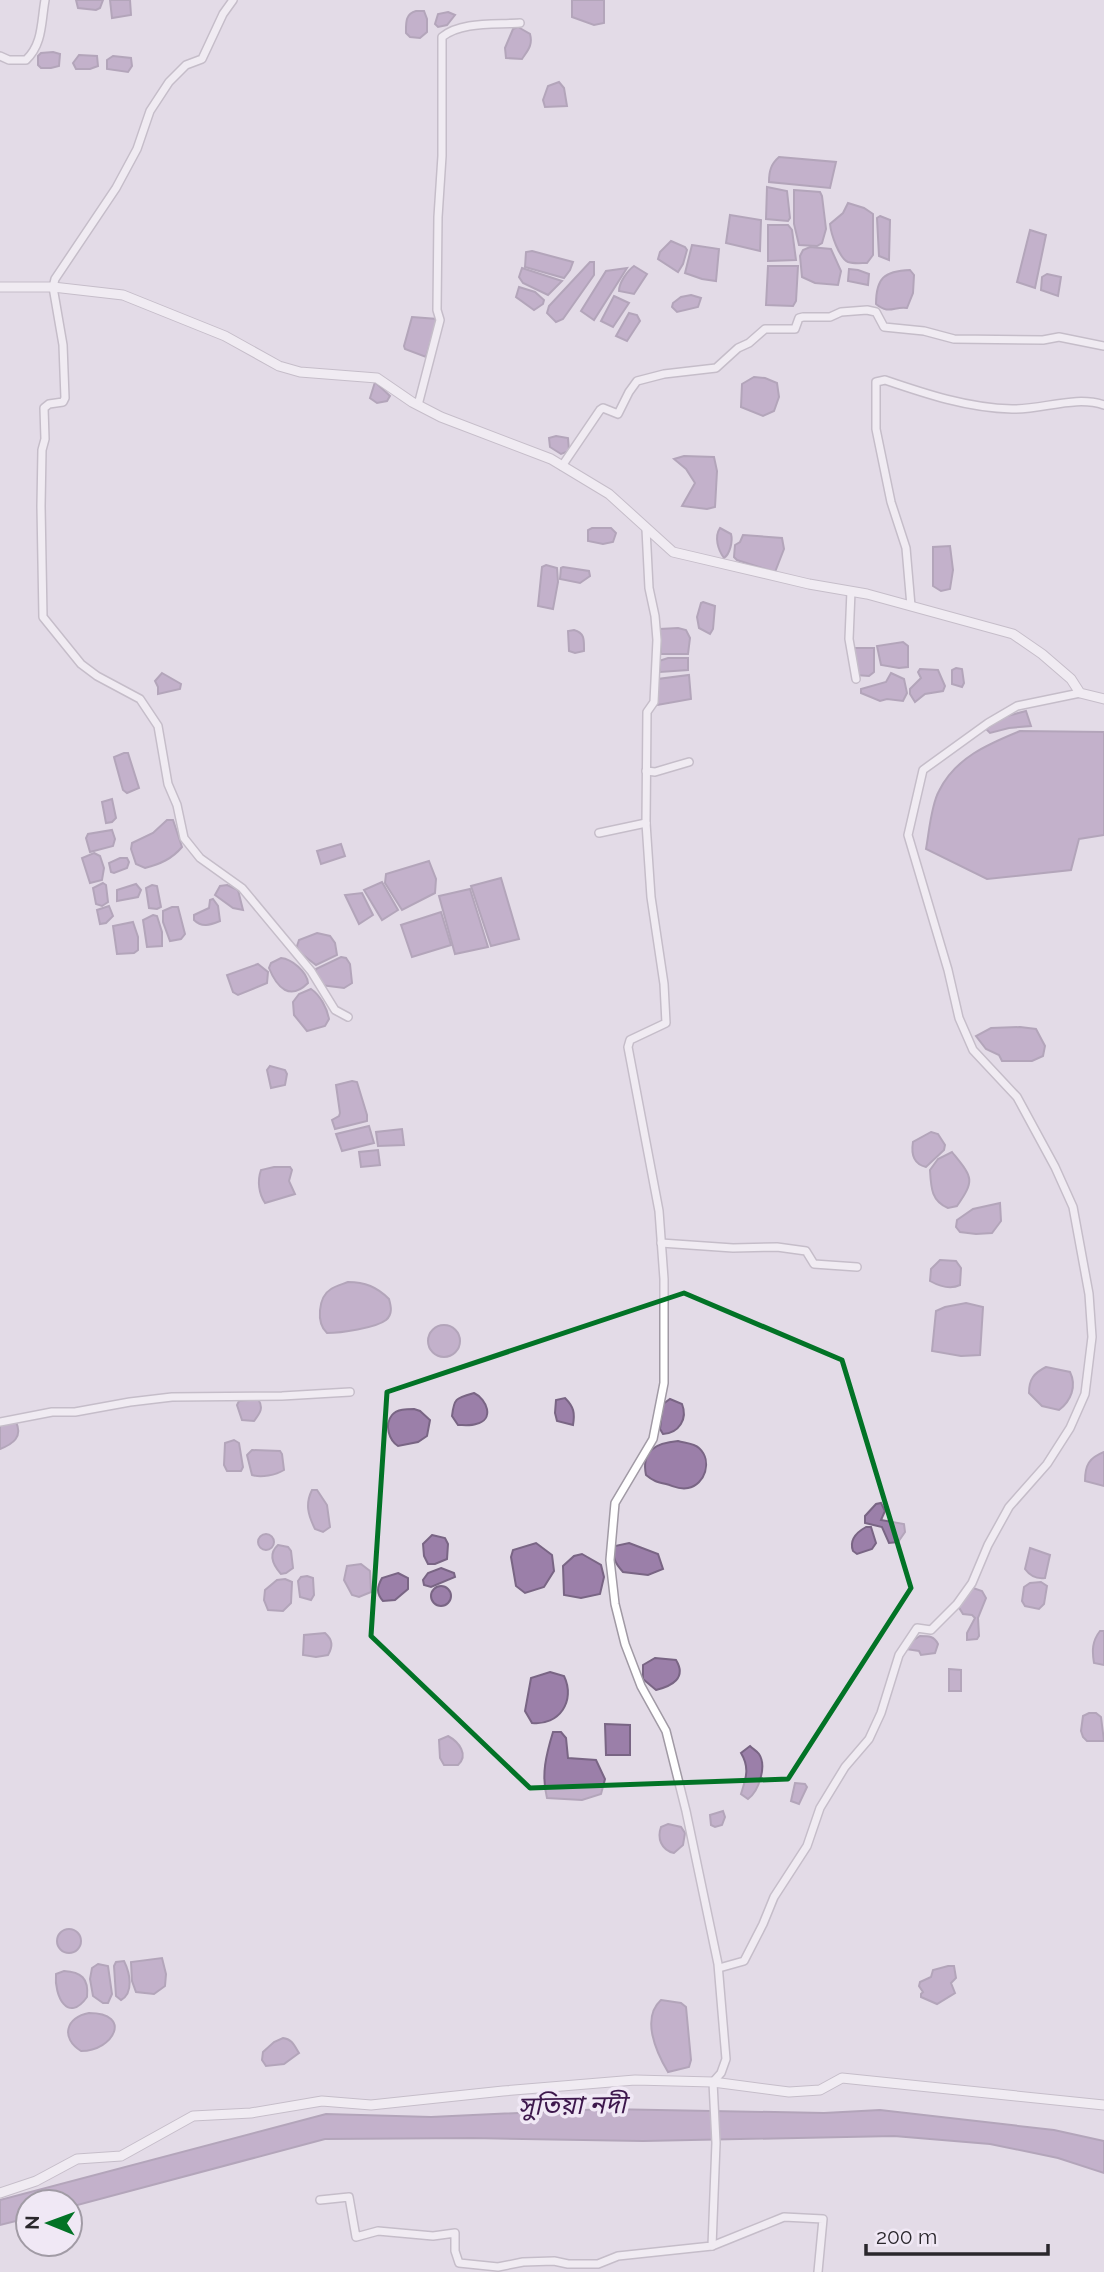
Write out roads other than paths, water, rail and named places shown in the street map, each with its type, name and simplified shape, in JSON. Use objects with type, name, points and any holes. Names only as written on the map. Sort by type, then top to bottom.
[{"type":"street","points":[[0,56],[9,60],[26,60],[33,54],[39,41],[45,0]]},
{"type":"street","points":[[233,0],[223,14],[202,59],[186,65],[169,82],[156,102],[131,162],[56,276],[53,287],[62,345],[65,398],[63,402],[47,404],[44,410],[41,506],[43,617],[81,664],[97,676],[140,699],[158,726],[168,784],[177,805],[184,838],[200,858],[242,888],[311,971],[335,1010],[348,1017]]},
{"type":"street","points":[[418,405],[440,320],[437,310],[442,156],[442,37],[455,29],[520,23]]},
{"type":"street","points":[[0,287],[53,287],[123,295],[225,336],[279,366],[300,372],[377,378],[418,405],[562,466],[609,494],[673,552],[850,591],[1013,634],[1071,679],[1080,692]]},
{"type":"street","points":[[562,466],[600,410],[608,409],[618,414],[637,381],[664,374],[716,368],[765,329],[795,329],[799,318],[803,317],[830,317],[841,312],[867,310],[876,312],[884,327],[925,331],[954,339],[1043,340],[1059,337],[1104,346]]},
{"type":"street","points":[[911,606],[906,548],[891,502],[876,429],[876,382],[885,380],[944,398],[993,408],[1016,409],[1079,402],[1104,405]]},
{"type":"street","points":[[646,529],[649,588],[657,640],[654,702],[647,712],[646,823],[666,1023],[630,1040],[628,1047],[659,1211],[665,1322],[664,1383],[653,1439],[615,1503],[610,1560],[615,1604],[625,1644],[641,1685],[666,1731],[719,1968],[726,2059],[721,2073],[713,2082],[716,2143],[712,2246]]},
{"type":"street","points":[[850,591],[849,639],[856,679]]},
{"type":"street","points":[[719,1968],[744,1961],[774,1897],[807,1846],[820,1808],[845,1767],[869,1739],[881,1713],[900,1655],[917,1628],[930,1630],[957,1604],[972,1583],[988,1545],[1009,1507],[1047,1464],[1070,1428],[1084,1394],[1092,1337],[1089,1294],[1073,1207],[1055,1167],[1017,1097],[973,1050],[958,1018],[948,970],[908,835],[923,770],[988,723],[1017,706],[1080,692],[1104,699]]},
{"type":"street","points":[[646,771],[655,772],[689,762]]},
{"type":"street","points":[[599,834],[646,823]]},
{"type":"street","points":[[662,1243],[733,1248],[777,1247],[806,1251],[814,1264],[857,1267]]},
{"type":"street","points":[[0,1422],[52,1412],[75,1412],[172,1397],[350,1392]]},
{"type":"street","points":[[0,2193],[36,2181],[77,2158],[121,2156],[193,2116],[251,2113],[322,2101],[372,2105],[622,2081],[713,2082],[789,2092],[820,2090],[842,2078],[1104,2105]]},
{"type":"street","points":[[320,2200],[349,2197],[356,2237],[377,2231],[433,2236],[455,2233],[455,2251],[459,2263],[498,2267],[523,2262],[554,2261],[598,2264],[618,2256],[712,2246],[784,2217],[823,2219],[818,2272]]},
{"type":"water label","name":"সুতিয়া নদী","points":[[572,2105]]}]
